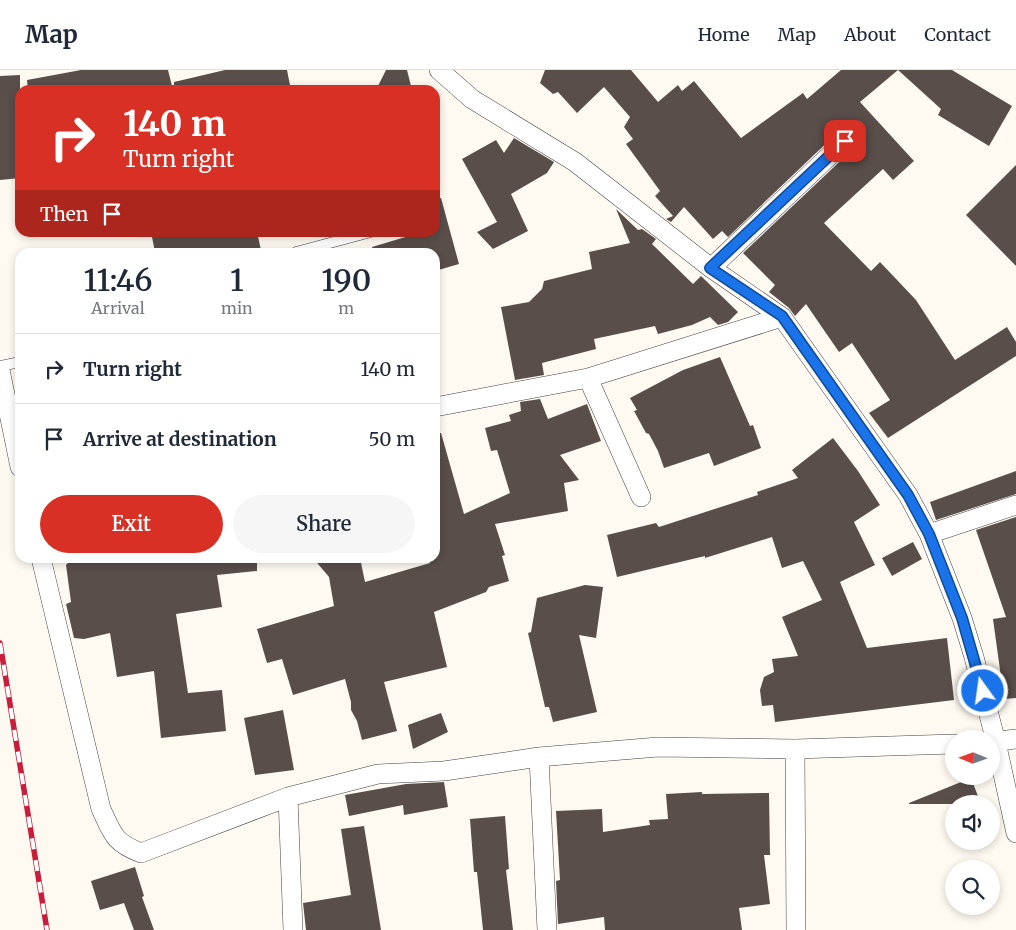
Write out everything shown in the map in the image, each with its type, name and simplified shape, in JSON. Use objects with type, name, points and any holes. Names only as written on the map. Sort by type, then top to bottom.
[{"type":"street","points":[[439,70],[472,99],[575,162],[710,268],[782,316],[908,495],[929,534],[962,618],[974,657],[991,730]]},
{"type":"street","points":[[710,268],[845,141]]},
{"type":"street","points":[[440,406],[588,378],[782,316]]},
{"type":"street","points":[[0,368],[15,442]]},
{"type":"street","points":[[588,378],[641,497]]},
{"type":"street","points":[[929,534],[1016,505]]},
{"type":"street","points":[[42,563],[101,809],[113,835],[124,846],[141,853],[288,797],[378,774],[444,771],[539,757],[658,747],[796,750],[945,744]]},
{"type":"street","points":[[1000,741],[1016,739]]},
{"type":"street","points":[[796,750],[796,930]]},
{"type":"street","points":[[539,757],[547,930]]},
{"type":"street","points":[[1000,767],[1016,833]]},
{"type":"street","points":[[288,797],[293,930]]},
{"type":"lane","points":[[311,248],[352,237]]},
{"type":"lane","points":[[0,368],[15,364]]},
{"type":"building","points":[[81,70],[168,70],[172,85],[28,85],[27,80]]},
{"type":"building","points":[[225,70],[287,70],[290,85],[174,85],[174,82]]},
{"type":"building","points":[[386,70],[407,70],[411,85],[378,85]]},
{"type":"building","points":[[545,70],[631,70],[658,102],[678,85],[682,91],[694,81],[741,138],[803,93],[807,99],[841,70],[898,70],[860,102],[914,161],[893,180],[883,169],[824,223],[871,271],[880,262],[916,300],[955,360],[1007,327],[1016,342],[1016,356],[888,438],[869,413],[890,400],[852,343],[839,352],[806,304],[795,316],[789,308],[769,292],[775,285],[743,253],[853,149],[856,145],[856,139],[853,133],[849,130],[843,130],[837,133],[728,237],[722,231],[713,239],[684,207],[671,222],[666,219],[673,216],[655,196],[660,191],[626,144],[633,139],[624,127],[630,117],[604,87],[577,113],[558,92],[553,94],[540,83]]},
{"type":"building","points":[[898,70],[952,70],[1012,106],[989,146],[938,115],[941,109]]},
{"type":"building","points":[[20,75],[20,85],[15,85],[15,178],[0,180],[0,76]]},
{"type":"building","points":[[514,138],[554,162],[547,173],[511,194],[528,231],[493,249],[477,232],[497,222],[462,159],[496,140],[504,153]]},
{"type":"building","points":[[1016,165],[1016,266],[966,215]]},
{"type":"building","points":[[440,198],[459,264],[440,270],[440,248],[372,248],[405,237],[440,237]]},
{"type":"building","points":[[616,209],[638,230],[642,229],[656,239],[652,244],[693,284],[701,276],[738,312],[728,322],[718,325],[710,317],[692,325],[658,334],[655,326],[594,339],[596,349],[542,363],[544,375],[515,380],[501,307],[529,302],[542,289],[544,281],[592,269],[589,252],[630,243]]},
{"type":"building","points":[[152,237],[258,237],[261,248],[154,248]]},
{"type":"building","points":[[720,357],[750,426],[753,425],[761,448],[714,466],[709,453],[664,468],[658,451],[634,411],[637,410],[630,398],[683,370]]},
{"type":"building","points":[[540,399],[548,419],[587,404],[601,441],[560,455],[579,480],[564,483],[568,511],[495,524],[505,555],[502,556],[509,581],[489,587],[486,592],[434,612],[447,667],[384,682],[397,731],[362,740],[357,721],[351,710],[351,702],[345,679],[293,695],[282,659],[267,663],[257,629],[334,606],[329,577],[317,563],[361,563],[365,582],[430,563],[440,563],[440,433],[464,514],[510,493],[497,450],[491,451],[485,428],[511,421],[509,415],[521,411],[520,402]]},
{"type":"building","points":[[833,438],[858,471],[880,505],[854,522],[875,565],[840,582],[867,648],[947,638],[954,700],[775,722],[773,705],[762,706],[760,690],[764,677],[774,672],[772,659],[798,656],[782,617],[822,600],[803,561],[782,568],[772,537],[705,558],[705,556],[617,577],[607,535],[656,523],[659,527],[758,495],[757,492],[798,478],[792,470]]},
{"type":"building","points":[[1016,471],[1016,494],[936,520],[930,502]]},
{"type":"building","points":[[1016,517],[1016,698],[1004,699],[993,619],[1006,617],[976,530]]},
{"type":"building","points":[[913,542],[922,559],[892,576],[882,558]]},
{"type":"building","points":[[68,563],[257,563],[257,571],[217,575],[222,607],[176,614],[188,693],[222,690],[226,731],[161,738],[154,671],[117,677],[110,633],[84,639],[74,638],[66,604],[71,602],[66,565]]},
{"type":"building","points":[[585,585],[603,587],[596,638],[579,635],[597,712],[553,722],[549,707],[545,707],[528,633],[531,632],[537,598]]},
{"type":"building","points":[[283,710],[294,770],[255,775],[244,718]]},
{"type":"building","points":[[441,713],[448,732],[413,749],[408,725]]},
{"type":"building","points":[[444,782],[448,807],[404,815],[403,805],[349,816],[345,795],[406,784]]},
{"type":"building","points":[[954,785],[974,785],[978,795],[945,795],[945,804],[909,803]]},
{"type":"building","points":[[702,792],[702,794],[769,793],[770,855],[764,855],[770,904],[739,908],[742,930],[605,930],[604,917],[558,924],[556,881],[560,880],[556,811],[602,809],[603,832],[650,825],[649,820],[668,819],[666,794]]},
{"type":"building","points":[[505,816],[509,869],[506,870],[513,930],[483,930],[477,872],[474,872],[470,819]]},
{"type":"building","points":[[364,826],[381,930],[306,930],[303,903],[351,895],[341,829]]},
{"type":"building","points":[[135,867],[144,896],[142,897],[154,930],[134,930],[124,903],[100,910],[91,881]]},
{"type":"railway","points":[[0,643],[47,930]]},
{"type":"route","points":[[845,141],[710,268],[782,316],[908,495],[929,534],[962,618],[983,691]]}]
